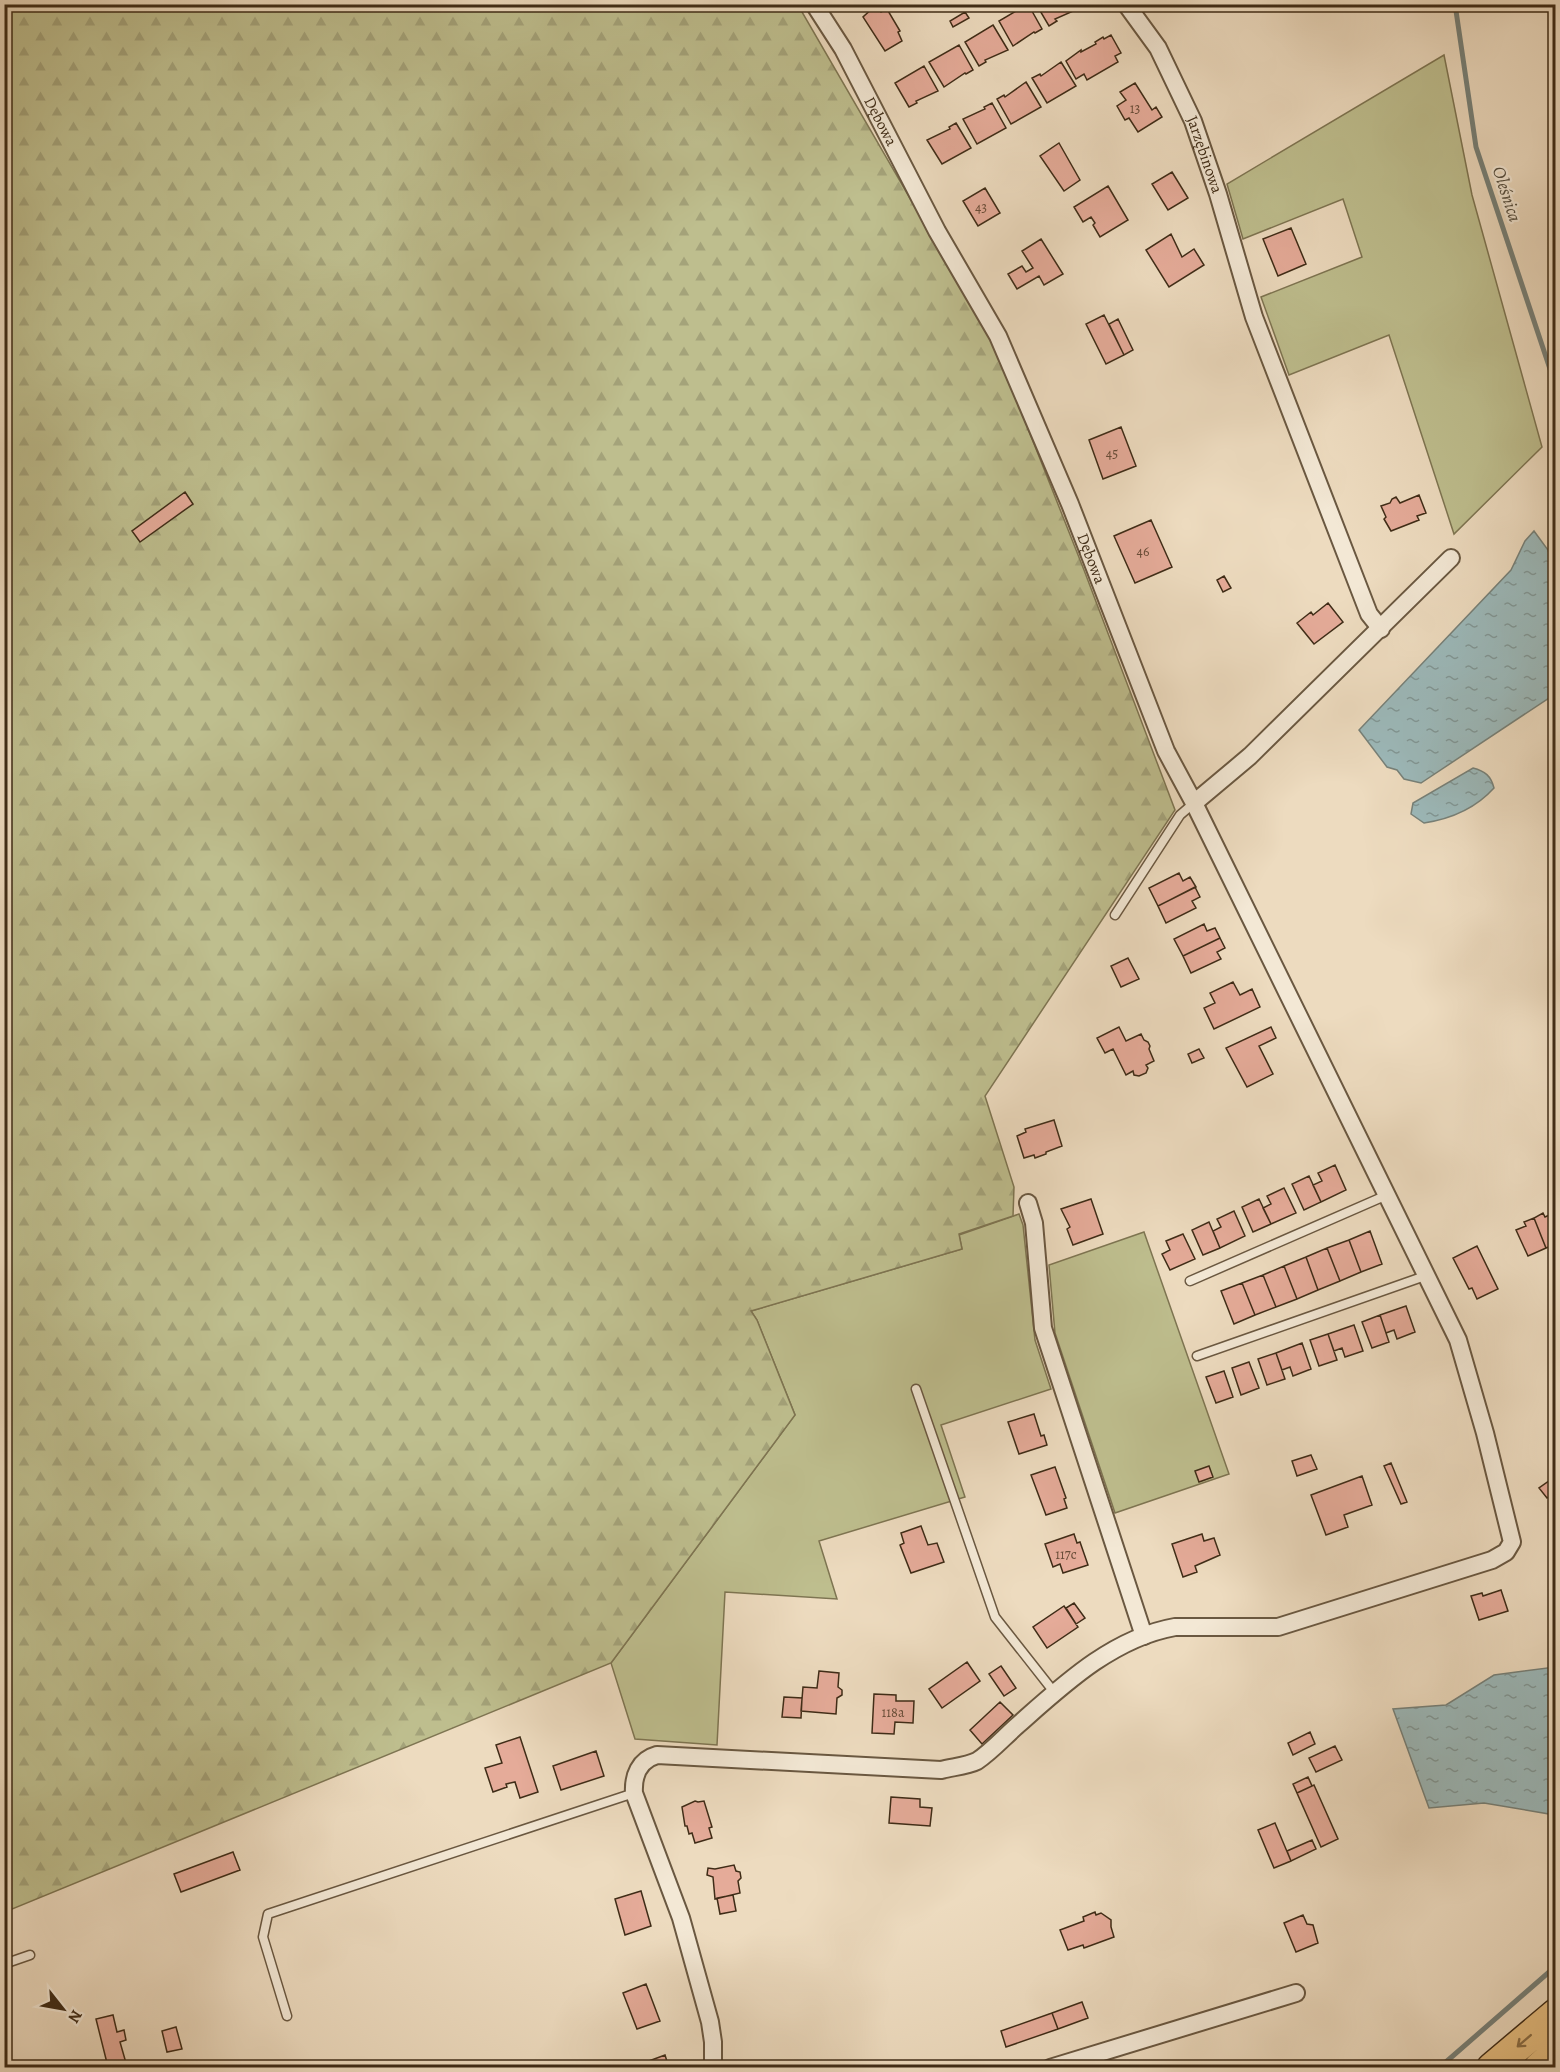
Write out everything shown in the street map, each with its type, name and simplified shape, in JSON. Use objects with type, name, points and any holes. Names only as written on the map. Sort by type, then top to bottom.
[{"type":"highway","points":[[1492,2067],[1556,2014]]},
{"type":"highway","points":[[1539,2067],[1556,2053]]},
{"type":"street","name":"Dębowa","points":[[814,4],[843,49],[937,231],[998,336],[1070,504],[1166,751],[1194,803],[1458,1340],[1511,1532],[1512,1542],[1506,1552],[1492,1560],[1278,1627],[1175,1628],[1158,1630],[1144,1636]]},
{"type":"street","name":"Jarzębinowa","points":[[1126,4],[1158,48],[1193,121],[1218,194],[1254,317],[1369,614],[1380,629]]},
{"type":"street","points":[[1194,803],[1250,756],[1451,558]]},
{"type":"street","points":[[713,2067],[710,2022],[681,1918],[634,1793],[634,1784],[641,1764],[648,1757],[657,1755],[941,1770],[973,1762],[1054,1692],[1100,1658],[1144,1636],[1043,1328],[1035,1223],[1028,1203]]},
{"type":"street","points":[[1050,2067],[1296,1993]]},
{"type":"lane","points":[[1115,915],[1180,815],[1194,803]]},
{"type":"lane","points":[[1191,1281],[1387,1195]]},
{"type":"lane","points":[[1197,1356],[1425,1276]]},
{"type":"lane","points":[[916,1389],[995,1617],[1054,1692]]},
{"type":"lane","points":[[287,2016],[263,1937],[268,1914],[634,1793]]},
{"type":"lane","points":[[4,1964],[30,1955]]},
{"type":"green space","points":[[5,5],[798,5],[995,345],[1175,810],[985,1096],[1014,1187],[1013,1216],[959,1234],[962,1249],[751,1311],[757,1320],[795,1415],[611,1663],[5,1912]]},
{"type":"green space","points":[[1444,55],[1472,195],[1542,447],[1454,534],[1389,335],[1289,375],[1261,297],[1362,257],[1343,199],[1243,239],[1227,184]]},
{"type":"green space","points":[[1019,1214],[1023,1225],[1035,1340],[1051,1389],[941,1425],[965,1497],[819,1541],[837,1599],[725,1592],[717,1745],[635,1739],[611,1663],[795,1415],[757,1320],[751,1311],[962,1249],[959,1235]]},
{"type":"green space","points":[[1144,1232],[1229,1474],[1115,1513],[1055,1333],[1049,1265]]},
{"type":"water","points":[[1534,531],[1548,550],[1555,573],[1555,694],[1421,783],[1404,779],[1397,770],[1387,767],[1359,730],[1511,570],[1525,541]]},
{"type":"water","points":[[1473,768],[1487,775],[1494,788],[1471,807],[1443,819],[1424,823],[1411,814],[1413,803]]},
{"type":"water","points":[[1555,1667],[1555,1815],[1484,1803],[1429,1808],[1393,1709],[1446,1705],[1494,1675]]},
{"type":"building","points":[[1028,4],[1042,29],[1013,46],[999,21]]},
{"type":"building","points":[[1036,4],[1081,4],[1077,7],[1078,9],[1055,19],[1057,21],[1049,26]]},
{"type":"building","points":[[874,7],[879,8],[881,12],[887,9],[900,31],[898,32],[902,41],[885,51],[863,17]]},
{"type":"building","points":[[965,12],[969,18],[953,27],[950,21]]},
{"type":"building","points":[[993,25],[1008,50],[985,60],[986,62],[979,66],[965,42]]},
{"type":"building","points":[[1111,35],[1121,53],[1115,56],[1118,62],[1087,80],[1084,74],[1076,79],[1066,61],[1081,50],[1081,52],[1096,44],[1095,42],[1103,37],[1104,39]]},
{"type":"building","points":[[959,45],[973,70],[944,87],[929,62]]},
{"type":"building","points":[[1061,62],[1076,86],[1047,103],[1032,78],[1040,74],[1041,76]]},
{"type":"building","points":[[924,66],[938,91],[916,101],[917,103],[909,107],[895,83]]},
{"type":"building","points":[[1026,82],[1041,107],[1011,124],[997,99],[1004,95],[1005,97]]},
{"type":"building","points":[[1135,83],[1152,110],[1156,107],[1162,117],[1138,132],[1129,118],[1125,120],[1117,106],[1126,100],[1120,92]]},
{"type":"building","points":[[992,103],[1006,128],[977,144],[963,119],[985,109],[984,107]]},
{"type":"building","points":[[956,123],[971,148],[942,164],[927,140],[950,129],[949,127]]},
{"type":"building","points":[[1059,143],[1080,180],[1064,191],[1040,156]]},
{"type":"building","points":[[1172,172],[1188,198],[1168,210],[1152,184]]},
{"type":"building","points":[[1108,186],[1128,220],[1100,237],[1091,217],[1083,222],[1074,207]]},
{"type":"building","points":[[985,188],[1000,213],[978,226],[963,201]]},
{"type":"building","points":[[1291,228],[1306,264],[1278,276],[1263,239]]},
{"type":"building","points":[[1171,234],[1182,257],[1194,249],[1204,265],[1169,287],[1146,250]]},
{"type":"building","points":[[1041,239],[1063,274],[1044,285],[1039,276],[1017,289],[1008,274],[1022,266],[1026,272],[1033,268],[1022,251]]},
{"type":"building","points":[[1104,315],[1124,355],[1106,364],[1086,324]]},
{"type":"building","points":[[1118,319],[1133,350],[1124,355],[1109,324]]},
{"type":"building","points":[[1121,427],[1136,466],[1103,479],[1089,440]]},
{"type":"building","points":[[185,492],[193,504],[140,542],[132,531]]},
{"type":"building","points":[[1419,495],[1426,513],[1417,516],[1419,520],[1391,531],[1384,519],[1386,517],[1381,506],[1390,503],[1396,497],[1400,503]]},
{"type":"building","points":[[1151,520],[1172,567],[1135,583],[1114,536]]},
{"type":"building","points":[[1224,576],[1231,588],[1223,592],[1217,580]]},
{"type":"building","points":[[1328,603],[1343,622],[1314,644],[1297,623],[1311,612],[1313,615]]},
{"type":"building","points":[[1179,873],[1183,881],[1190,877],[1196,887],[1158,906],[1149,888]]},
{"type":"building","points":[[1195,887],[1200,897],[1192,901],[1196,908],[1166,923],[1158,906]]},
{"type":"building","points":[[1204,924],[1207,931],[1215,928],[1220,938],[1183,956],[1174,939]]},
{"type":"building","points":[[1220,938],[1225,948],[1217,952],[1221,959],[1191,973],[1183,956]]},
{"type":"building","points":[[1128,958],[1139,979],[1121,987],[1111,966]]},
{"type":"building","points":[[1233,982],[1240,995],[1252,989],[1260,1007],[1214,1029],[1204,1008],[1215,1003],[1210,993]]},
{"type":"building","points":[[1119,1027],[1126,1041],[1141,1034],[1148,1042],[1154,1061],[1146,1065],[1148,1068],[1146,1073],[1139,1076],[1134,1075],[1133,1071],[1126,1075],[1113,1049],[1105,1053],[1097,1038]]},
{"type":"building","points":[[1271,1027],[1276,1038],[1259,1046],[1273,1074],[1247,1087],[1226,1048]]},
{"type":"building","points":[[1199,1049],[1204,1058],[1192,1063],[1188,1054]]},
{"type":"building","points":[[1054,1120],[1062,1146],[1035,1158],[1034,1155],[1024,1158],[1017,1136],[1026,1132],[1025,1129]]},
{"type":"building","points":[[1335,1165],[1346,1190],[1321,1202],[1313,1185],[1322,1181],[1318,1173]]},
{"type":"building","points":[[1309,1176],[1321,1202],[1304,1210],[1292,1184]]},
{"type":"building","points":[[1284,1188],[1296,1213],[1271,1224],[1263,1208],[1271,1204],[1267,1196]]},
{"type":"building","points":[[1091,1199],[1103,1234],[1073,1245],[1067,1229],[1070,1227],[1061,1209]]},
{"type":"building","points":[[1259,1199],[1271,1224],[1253,1232],[1242,1207]]},
{"type":"building","points":[[1234,1211],[1245,1236],[1220,1248],[1213,1231],[1221,1227],[1217,1219]]},
{"type":"building","points":[[1543,1213],[1545,1217],[1554,1213],[1556,1216],[1556,1244],[1546,1248],[1534,1218]]},
{"type":"building","points":[[1534,1218],[1546,1248],[1528,1256],[1516,1230],[1526,1226],[1524,1222]]},
{"type":"building","points":[[1209,1222],[1220,1248],[1203,1255],[1192,1230]]},
{"type":"building","points":[[1370,1231],[1382,1264],[1361,1272],[1349,1240]]},
{"type":"building","points":[[1183,1234],[1195,1259],[1170,1270],[1162,1254],[1170,1250],[1166,1241]]},
{"type":"building","points":[[1349,1240],[1361,1272],[1340,1281],[1327,1248]]},
{"type":"building","points":[[1477,1246],[1498,1289],[1477,1299],[1472,1288],[1469,1289],[1453,1258]]},
{"type":"building","points":[[1327,1248],[1340,1281],[1318,1290],[1306,1257]]},
{"type":"building","points":[[1306,1257],[1318,1290],[1297,1299],[1284,1266]]},
{"type":"building","points":[[1284,1266],[1297,1299],[1276,1307],[1263,1275]]},
{"type":"building","points":[[1263,1275],[1276,1307],[1255,1315],[1242,1283]]},
{"type":"building","points":[[1242,1283],[1255,1315],[1234,1324],[1221,1291]]},
{"type":"building","points":[[1406,1306],[1415,1332],[1397,1339],[1394,1330],[1386,1333],[1380,1315]]},
{"type":"building","points":[[1380,1315],[1389,1342],[1372,1348],[1362,1322]]},
{"type":"building","points":[[1354,1325],[1363,1351],[1345,1357],[1342,1348],[1334,1351],[1328,1334]]},
{"type":"building","points":[[1328,1334],[1337,1360],[1319,1366],[1310,1340]]},
{"type":"building","points":[[1302,1343],[1311,1369],[1293,1376],[1290,1367],[1282,1370],[1276,1353]]},
{"type":"building","points":[[1276,1353],[1285,1379],[1267,1385],[1258,1359]]},
{"type":"building","points":[[1249,1362],[1259,1388],[1241,1395],[1232,1368]]},
{"type":"building","points":[[1224,1371],[1233,1397],[1216,1403],[1206,1377]]},
{"type":"building","points":[[1034,1414],[1041,1436],[1044,1435],[1047,1445],[1019,1454],[1008,1422]]},
{"type":"building","points":[[1311,1455],[1317,1469],[1297,1476],[1292,1461]]},
{"type":"building","points":[[1391,1463],[1407,1502],[1401,1504],[1384,1466]]},
{"type":"building","points":[[1209,1466],[1213,1477],[1199,1482],[1195,1471]]},
{"type":"building","points":[[1055,1467],[1066,1498],[1064,1499],[1067,1508],[1046,1515],[1031,1475]]},
{"type":"building","points":[[1362,1476],[1372,1505],[1344,1515],[1348,1527],[1326,1535],[1311,1495]]},
{"type":"building","points":[[1556,1476],[1556,1492],[1547,1498],[1539,1488]]},
{"type":"building","points":[[921,1526],[928,1545],[937,1543],[944,1562],[911,1573],[900,1545],[904,1543],[901,1533]]},
{"type":"building","points":[[1074,1534],[1077,1543],[1080,1542],[1088,1565],[1063,1573],[1060,1564],[1053,1567],[1045,1544]]},
{"type":"building","points":[[1202,1534],[1204,1541],[1214,1538],[1220,1555],[1195,1566],[1197,1572],[1183,1577],[1172,1544]]},
{"type":"building","points":[[1501,1590],[1508,1611],[1479,1620],[1471,1596],[1482,1593],[1483,1596]]},
{"type":"building","points":[[1074,1603],[1085,1618],[1076,1624],[1066,1608]]},
{"type":"building","points":[[1064,1606],[1078,1627],[1047,1648],[1033,1627]]},
{"type":"building","points":[[967,1662],[980,1681],[942,1708],[929,1689]]},
{"type":"building","points":[[1001,1666],[1016,1688],[1004,1696],[989,1674]]},
{"type":"building","points":[[819,1671],[839,1673],[838,1687],[842,1690],[842,1695],[837,1698],[836,1714],[801,1711],[803,1687],[817,1688]]},
{"type":"building","points":[[874,1694],[896,1695],[896,1701],[914,1701],[913,1723],[895,1722],[894,1734],[872,1733]]},
{"type":"building","points":[[784,1697],[802,1698],[801,1718],[782,1717]]},
{"type":"building","points":[[1000,1702],[1013,1715],[982,1744],[970,1730]]},
{"type":"building","points":[[1310,1732],[1315,1744],[1293,1755],[1288,1743]]},
{"type":"building","points":[[520,1737],[538,1792],[520,1798],[515,1782],[506,1784],[507,1787],[493,1792],[485,1768],[502,1763],[496,1745]]},
{"type":"building","points":[[1335,1746],[1342,1760],[1316,1772],[1309,1758]]},
{"type":"building","points":[[596,1751],[604,1776],[561,1790],[553,1766]]},
{"type":"building","points":[[1308,1777],[1312,1786],[1297,1793],[1293,1784]]},
{"type":"building","points":[[1314,1785],[1338,1839],[1321,1847],[1297,1793]]},
{"type":"building","points":[[891,1797],[920,1799],[920,1807],[932,1808],[930,1826],[889,1823]]},
{"type":"building","points":[[695,1801],[704,1801],[712,1827],[709,1828],[712,1838],[695,1843],[692,1833],[689,1834],[685,1826],[682,1807]]},
{"type":"building","points":[[1275,1823],[1291,1861],[1274,1868],[1258,1830]]},
{"type":"building","points":[[1312,1840],[1316,1849],[1291,1861],[1287,1851]]},
{"type":"building","points":[[233,1852],[240,1870],[181,1892],[174,1874]]},
{"type":"building","points":[[734,1865],[736,1871],[740,1872],[741,1878],[738,1881],[740,1893],[715,1899],[713,1877],[707,1875],[708,1868]]},
{"type":"building","points":[[641,1891],[651,1926],[625,1935],[615,1899]]},
{"type":"building","points":[[733,1895],[736,1911],[720,1914],[717,1898]]},
{"type":"building","points":[[1095,1912],[1096,1915],[1101,1913],[1111,1920],[1114,1937],[1084,1948],[1083,1945],[1068,1950],[1060,1930],[1084,1921],[1083,1917]]},
{"type":"building","points":[[1303,1915],[1307,1924],[1313,1925],[1318,1943],[1296,1952],[1284,1923]]},
{"type":"building","points":[[646,1984],[660,2021],[637,2029],[623,1993]]},
{"type":"building","points":[[1082,2002],[1088,2018],[1058,2029],[1052,2013]]},
{"type":"building","points":[[1052,2013],[1058,2029],[1006,2047],[1001,2031]]},
{"type":"building","points":[[113,2015],[117,2032],[124,2030],[126,2040],[120,2042],[126,2063],[108,2067],[96,2019]]},
{"type":"building","points":[[176,2027],[182,2049],[167,2052],[162,2031]]},
{"type":"building","points":[[665,2055],[669,2068],[639,2068],[638,2065]]},
{"type":"waterway","name":"Oleśnica","points":[[1455,4],[1476,147],[1556,387]]},
{"type":"waterway","points":[[1439,2068],[1556,1966]]}]
